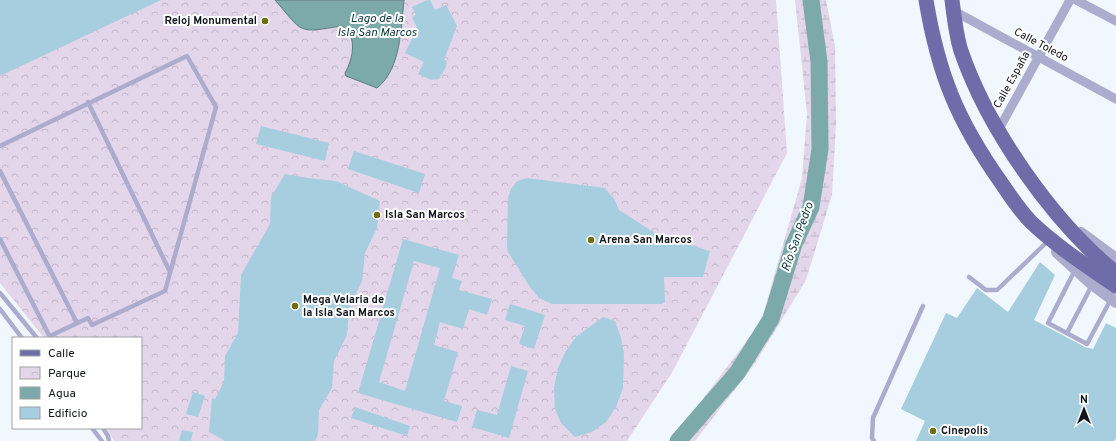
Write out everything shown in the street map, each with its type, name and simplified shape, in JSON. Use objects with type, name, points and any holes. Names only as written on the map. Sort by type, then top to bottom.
[{"type":"main road","points":[[926,0],[938,61],[963,123],[981,155],[1032,222],[1114,296]]},
{"type":"main road","points":[[953,6],[961,50],[978,89],[999,129],[1031,180],[1057,215],[1096,256],[1116,273]]},
{"type":"street","name":"Calle España","points":[[999,129],[1070,0]]},
{"type":"street","points":[[1076,0],[1116,21]]},
{"type":"street","name":"Calle Toledo","points":[[953,6],[1038,57],[1116,99]]},
{"type":"street","points":[[1057,215],[1116,259]]},
{"type":"street","points":[[1032,222],[1047,242],[1076,263],[1092,284],[1114,296]]},
{"type":"lane","points":[[0,146],[88,102],[187,56],[216,107],[165,291],[92,324],[88,318],[50,337],[0,239]]},
{"type":"lane","points":[[88,102],[170,272]]},
{"type":"lane","points":[[0,171],[77,323]]},
{"type":"lane","points":[[969,277],[986,290],[997,290],[1047,242]]},
{"type":"lane","points":[[1076,263],[1048,323],[1087,344],[1114,296]]},
{"type":"lane","points":[[1066,333],[1092,284]]},
{"type":"lane","points":[[0,293],[36,337]]},
{"type":"lane","points":[[874,441],[872,438],[873,418],[923,306]]},
{"type":"lane","points":[[0,309],[21,337]]},
{"type":"lane","points":[[93,429],[102,441]]},
{"type":"lane","points":[[104,429],[109,441]]},
{"type":"green space","name":"Isla San Marcos","points":[[0,0],[776,0],[787,153],[673,371],[627,441],[114,441],[108,429],[142,429],[142,337],[43,337],[0,283]]},
{"type":"green space","points":[[795,0],[826,0],[835,46],[836,124],[832,195],[806,280],[754,365],[695,441],[671,441],[761,322],[802,178],[807,114]]},
{"type":"water","name":"Lago de la Isla San Marcos","points":[[275,0],[404,0],[398,47],[391,70],[385,80],[377,88],[346,76],[345,73],[352,55],[352,42],[347,30],[342,26],[317,30],[302,28],[291,19]]},
{"type":"building","points":[[0,0],[161,0],[0,76]]},
{"type":"building","points":[[430,0],[435,10],[446,5],[457,26],[444,60],[447,61],[446,67],[439,79],[431,80],[418,74],[424,62],[405,53],[417,28],[412,17],[416,15],[412,7]]},
{"type":"building","points":[[261,126],[329,143],[325,161],[256,144]]},
{"type":"building","points":[[354,151],[425,174],[419,193],[348,169]]},
{"type":"building","name":"Mega Velaria de la Isla San Marcos","points":[[285,174],[336,181],[380,201],[377,228],[365,253],[362,281],[349,308],[347,335],[334,361],[332,388],[319,410],[318,435],[315,441],[225,441],[209,432],[212,398],[215,399],[224,382],[225,356],[238,333],[241,275],[270,224],[271,197]]},
{"type":"building","name":"Arena San Marcos","points":[[527,178],[605,188],[615,200],[619,210],[658,235],[710,251],[703,277],[664,277],[665,302],[662,304],[552,304],[539,298],[530,287],[508,252],[507,246],[508,198],[511,189],[517,181]]},
{"type":"building","points":[[403,239],[459,255],[452,278],[462,281],[459,290],[492,299],[487,315],[469,309],[463,329],[440,322],[434,345],[458,352],[444,401],[462,406],[457,422],[358,393]],"holes":[[[414,261],[440,268],[405,391],[379,382]]]},
{"type":"building","points":[[1040,262],[1055,275],[1034,320],[1085,347],[1093,349],[1106,323],[1116,328],[1116,438],[1114,441],[916,441],[925,421],[901,409],[946,313],[957,318],[977,288],[1008,312]]},
{"type":"building","points":[[510,304],[545,315],[534,349],[519,344],[525,326],[505,320]]},
{"type":"building","points":[[603,317],[615,321],[621,338],[624,354],[623,388],[616,407],[606,422],[592,432],[575,437],[561,423],[555,409],[554,388],[558,368],[566,351],[576,337]]},
{"type":"building","points":[[511,366],[528,371],[509,438],[472,427],[477,410],[497,415]]},
{"type":"building","points":[[193,392],[205,396],[198,417],[186,414]]},
{"type":"building","points":[[355,407],[410,426],[407,436],[351,418]]},
{"type":"building","points":[[182,430],[193,432],[191,441],[179,441]]},
{"type":"waterway","name":"Río San Pedro","points":[[678,441],[737,373],[771,319],[794,244],[811,207],[820,149],[819,62],[811,0]]},
{"type":"place","name":"Reloj Monumental","points":[[265,21]]},
{"type":"place","name":"Isla San Marcos","points":[[377,215]]},
{"type":"place","name":"Arena San Marcos","points":[[591,240]]},
{"type":"place","name":"Mega Velaria de la Isla San Marcos","points":[[295,306]]},
{"type":"place","name":"Cinepolis","points":[[933,431]]}]
